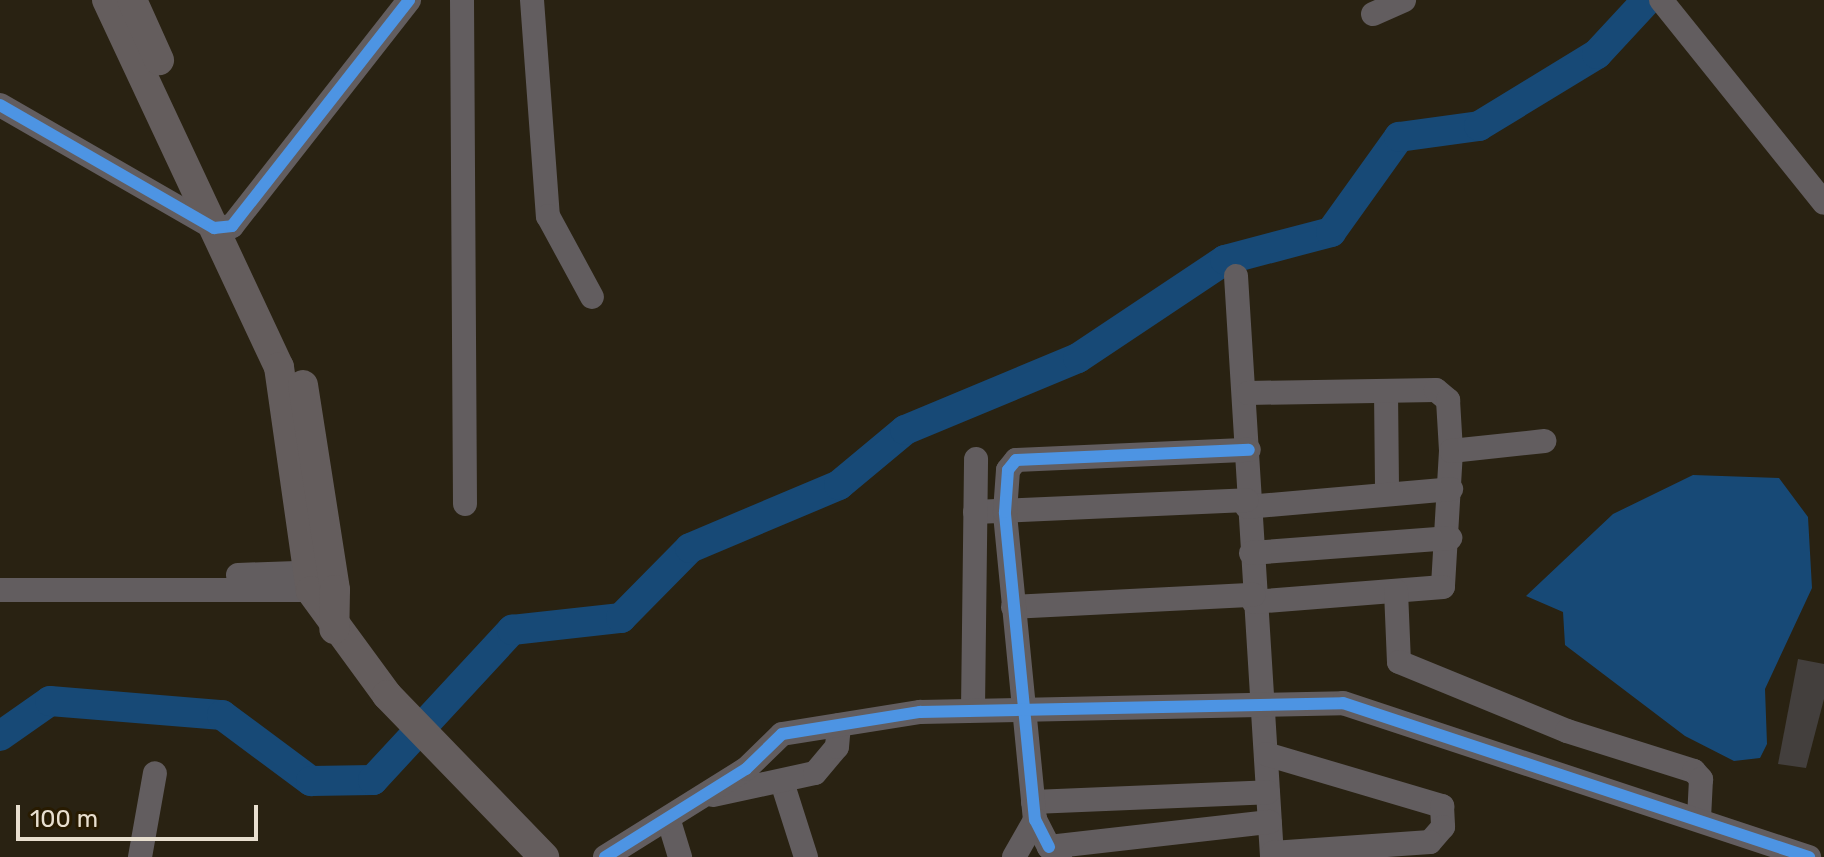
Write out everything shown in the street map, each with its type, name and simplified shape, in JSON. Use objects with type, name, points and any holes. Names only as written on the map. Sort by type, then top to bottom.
[{"type":"main road","points":[[107,0],[224,211]]},
{"type":"main road","points":[[132,0],[224,211],[297,361],[322,581],[334,629],[387,695],[544,857]]},
{"type":"street","points":[[224,211],[409,0]]},
{"type":"street","points":[[462,0],[465,504]]},
{"type":"street","points":[[532,0],[548,216],[592,297]]},
{"type":"street","points":[[1373,14],[1404,0]]},
{"type":"street","points":[[1661,0],[1824,203]]},
{"type":"street","points":[[0,90],[224,211]]},
{"type":"street","points":[[0,105],[224,211]]},
{"type":"street","points":[[1236,276],[1248,393],[1247,504],[1272,855],[1430,842],[1443,827],[1442,806],[1266,754]]},
{"type":"street","points":[[1013,607],[1443,587],[1450,538],[1451,489],[1451,451],[1444,394],[1386,391],[1248,393]]},
{"type":"street","points":[[1386,391],[1387,493]]},
{"type":"street","points":[[1451,451],[1544,441]]},
{"type":"street","points":[[1249,450],[1016,460],[1008,470],[1005,512],[1034,811],[1054,852],[1270,822]]},
{"type":"street","points":[[973,709],[976,459]]},
{"type":"street","points":[[975,512],[1247,504],[1451,489]]},
{"type":"street","points":[[1251,553],[1450,538]]},
{"type":"street","points":[[0,576],[322,581]]},
{"type":"street","points":[[0,590],[322,581]]},
{"type":"street","points":[[1396,591],[1399,662],[1567,731],[1694,771],[1701,779],[1699,819]]},
{"type":"street","points":[[605,857],[706,796],[782,734],[973,709],[1024,706],[1343,703],[1809,857]]},
{"type":"street","points":[[706,796],[782,782],[830,761],[839,725]]},
{"type":"street","points":[[140,857],[155,773]]},
{"type":"street","points":[[782,782],[806,857]]},
{"type":"street","points":[[1034,811],[1268,792]]},
{"type":"street","points":[[1014,857],[1034,811]]},
{"type":"street","points":[[669,821],[680,857]]},
{"type":"water","points":[[1693,475],[1779,478],[1808,517],[1812,588],[1765,689],[1767,744],[1760,758],[1734,761],[1685,736],[1565,645],[1563,612],[1526,596],[1613,514]]},
{"type":"building","points":[[1798,659],[1824,664],[1824,699],[1806,768],[1778,764]]},
{"type":"waterway","points":[[0,736],[50,701],[222,715],[311,781],[373,780],[512,630],[621,618],[690,548],[839,485],[905,430],[1078,358],[1225,260],[1331,232],[1399,137],[1479,126],[1597,54],[1647,0]]},
{"type":"cycle path","points":[[0,105],[214,228],[232,226],[409,0]]},
{"type":"cycle path","points":[[1049,847],[1035,820],[1005,512],[1008,470],[1016,460],[1249,450]]},
{"type":"cycle path","points":[[605,857],[746,769],[782,734],[920,712],[1343,703],[1809,857]]}]
